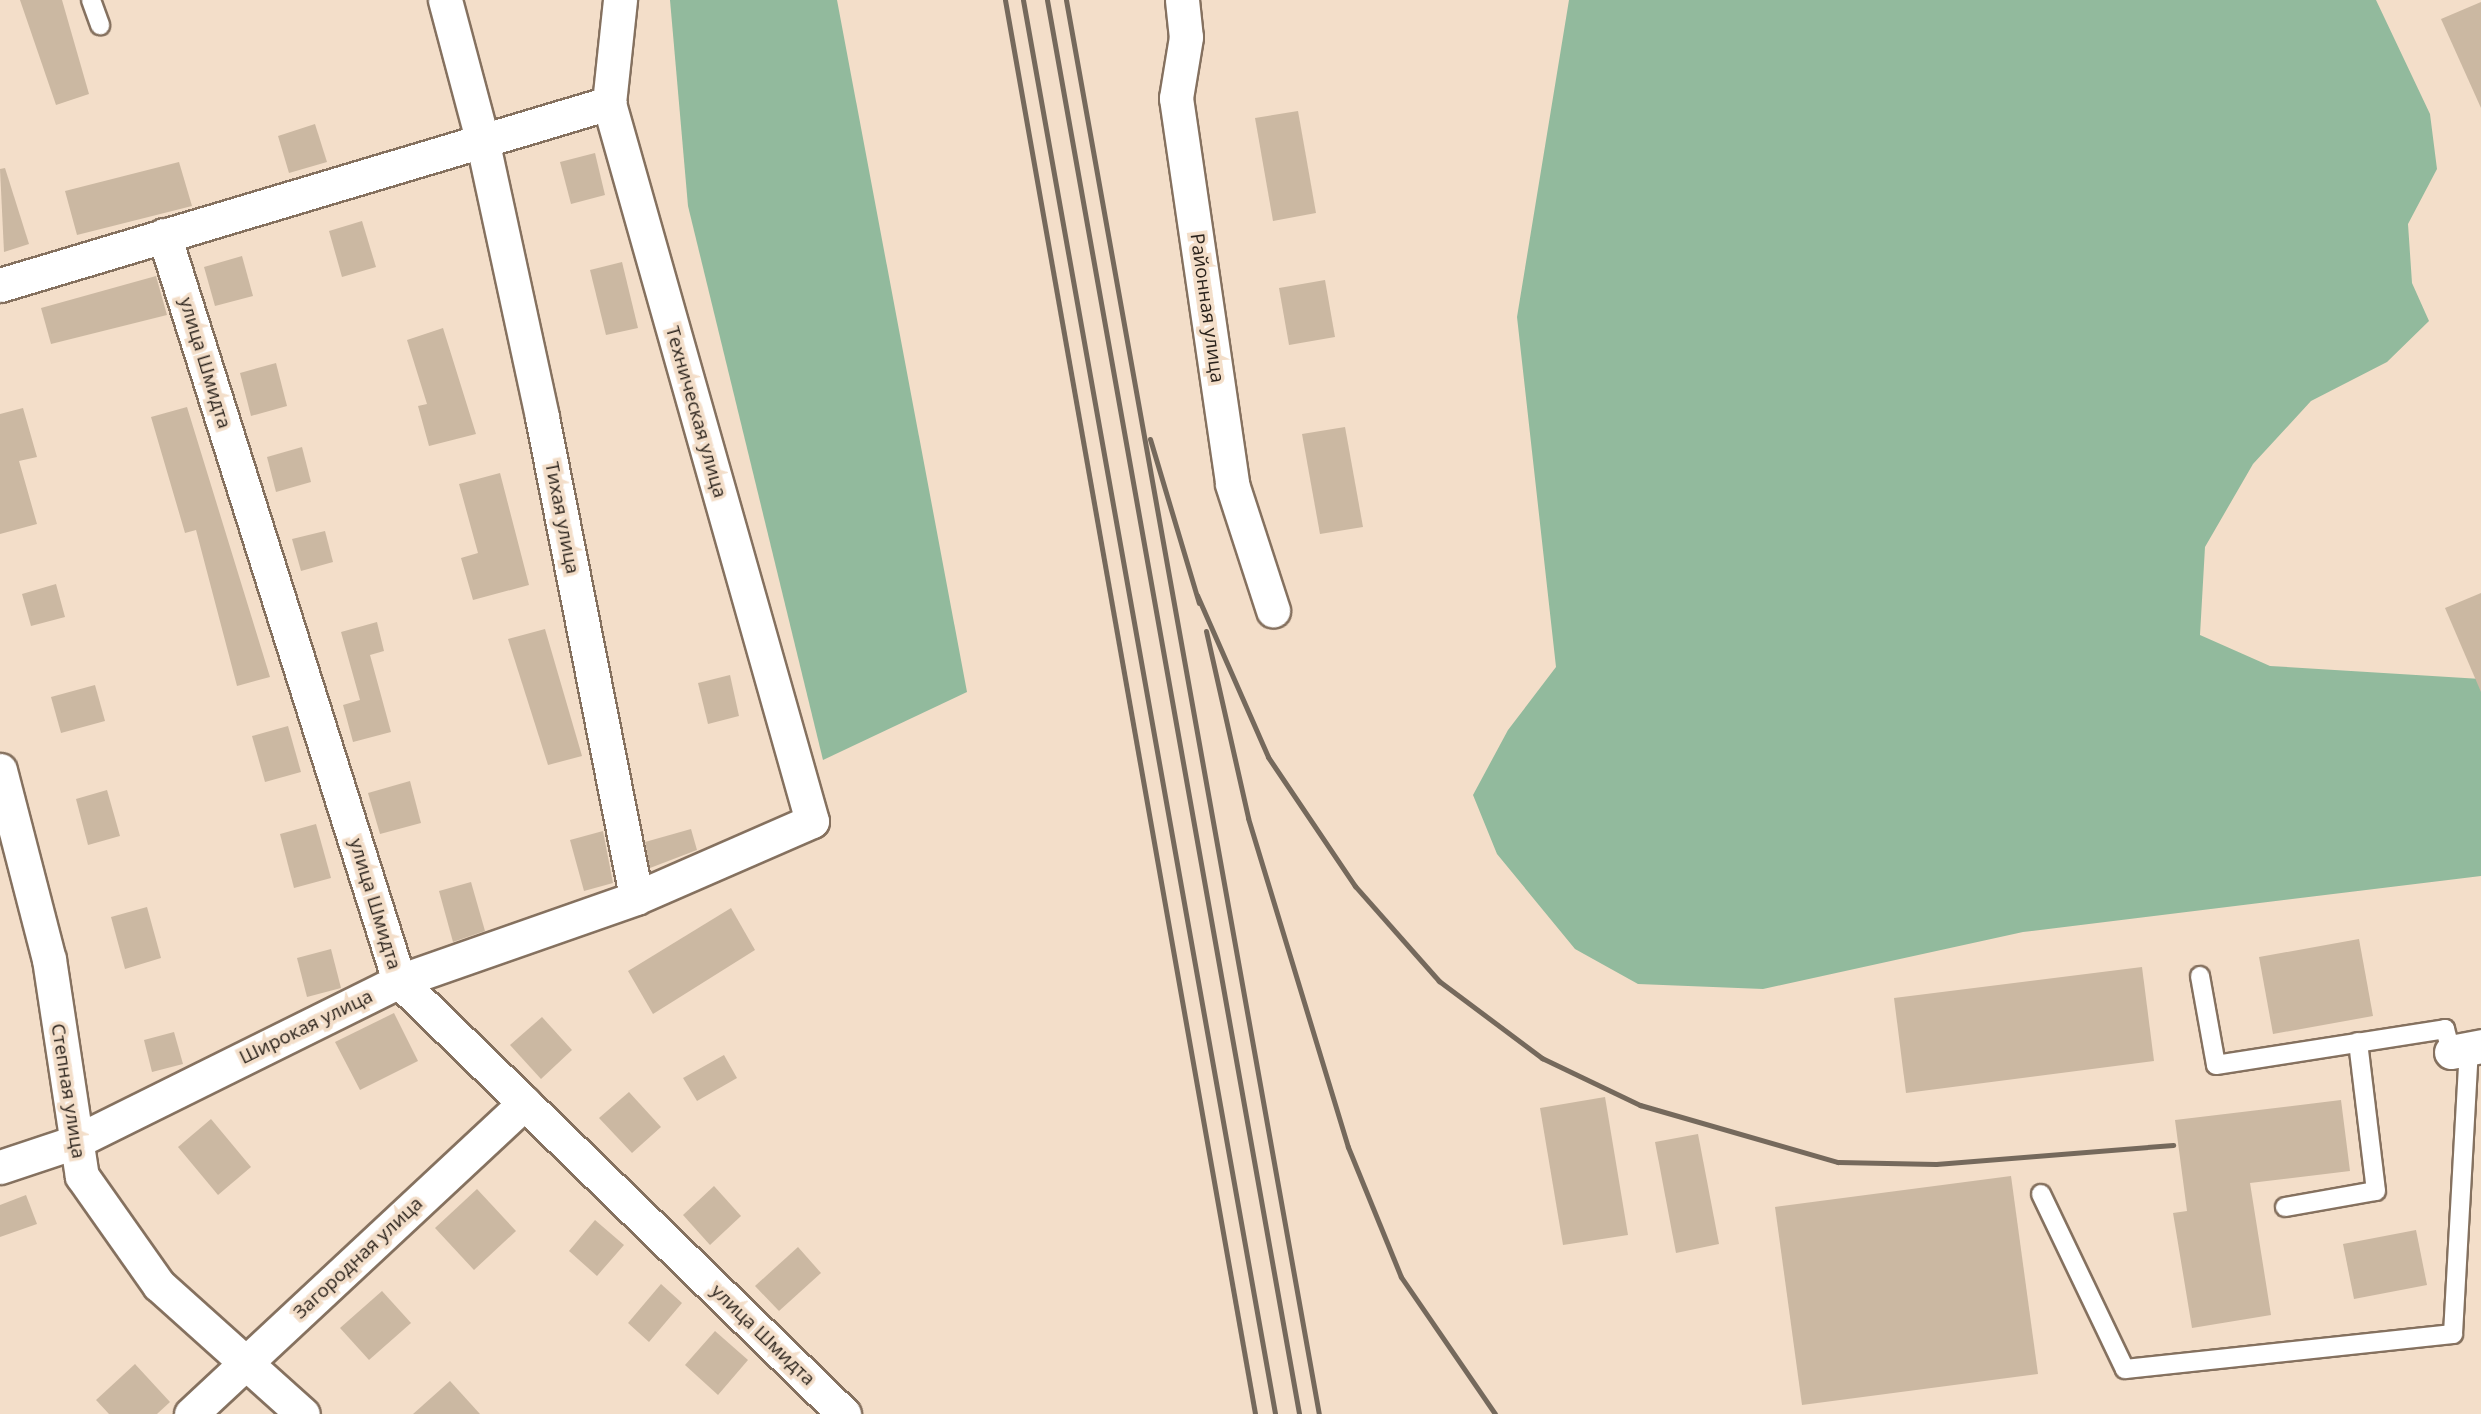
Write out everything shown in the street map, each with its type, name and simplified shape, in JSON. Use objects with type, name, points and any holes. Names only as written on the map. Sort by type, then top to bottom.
[{"type":"street","name":"Тихая улица","points":[[445,0],[482,139],[636,898]]},
{"type":"street","name":"Техническая улица","points":[[620,0],[609,103],[812,821]]},
{"type":"street","name":"Районная улица","points":[[1182,0],[1186,37],[1176,98],[1230,470],[1273,610]]},
{"type":"street","points":[[0,285],[609,103]]},
{"type":"street","name":"улица Шмидта","points":[[164,235],[399,981],[844,1414]]},
{"type":"street","name":"Степная улица","points":[[0,770],[49,959],[82,1176],[115,1228],[159,1285],[303,1414]]},
{"type":"street","name":"Широкая улица","points":[[0,1167],[75,1142],[399,981],[636,898],[812,821]]},
{"type":"street","name":"Загородная улица","points":[[191,1414],[525,1103]]},
{"type":"lane","points":[[91,0],[100,25]]},
{"type":"lane","points":[[2042,1194],[2125,1369],[2453,1334],[2467,1049],[2445,1029],[2216,1065],[2200,976]]},
{"type":"lane","points":[[2286,1207],[2376,1191],[2358,1042]]},
{"type":"green space","points":[[670,0],[837,0],[967,692],[823,760],[688,206]]},
{"type":"green space","points":[[1569,0],[2376,0],[2430,114],[2437,169],[2408,224],[2412,283],[2429,321],[2387,362],[2311,401],[2253,464],[2205,547],[2200,635],[2270,666],[2481,679],[2481,876],[2023,932],[1763,989],[1638,984],[1575,949],[1497,854],[1473,795],[1508,730],[1556,667],[1517,317]]},
{"type":"building","points":[[20,0],[62,0],[89,94],[56,105]]},
{"type":"building","points":[[2481,2],[2481,108],[2441,19]]},
{"type":"building","points":[[1298,111],[1316,213],[1273,221],[1255,118]]},
{"type":"building","points":[[315,124],[327,162],[289,173],[278,136]]},
{"type":"building","points":[[595,153],[605,195],[571,204],[560,162]]},
{"type":"building","points":[[179,162],[192,206],[77,235],[65,191]]},
{"type":"building","points":[[5,168],[29,244],[4,252],[0,169]]},
{"type":"building","points":[[362,221],[376,267],[342,277],[329,231]]},
{"type":"building","points":[[242,256],[253,296],[215,306],[204,267]]},
{"type":"building","points":[[622,262],[638,328],[606,335],[590,270]]},
{"type":"building","points":[[156,276],[167,315],[51,344],[41,308]]},
{"type":"building","points":[[1325,280],[1335,337],[1289,345],[1279,288]]},
{"type":"building","points":[[443,328],[476,434],[429,446],[418,406],[427,404],[407,340]]},
{"type":"building","points":[[276,363],[287,406],[251,416],[240,373]]},
{"type":"building","points":[[187,407],[270,677],[237,686],[196,530],[185,533],[151,417]]},
{"type":"building","points":[[23,408],[37,457],[19,461],[37,524],[0,534],[0,414]]},
{"type":"building","points":[[1345,427],[1363,527],[1320,534],[1302,434]]},
{"type":"building","points":[[302,447],[311,482],[276,492],[267,457]]},
{"type":"building","points":[[500,473],[529,585],[473,600],[461,558],[478,553],[459,484]]},
{"type":"building","points":[[325,531],[333,562],[301,571],[292,539]]},
{"type":"building","points":[[56,584],[65,617],[31,626],[22,594]]},
{"type":"building","points":[[2481,593],[2481,692],[2445,608]]},
{"type":"building","points":[[377,622],[384,651],[370,655],[391,732],[353,742],[343,705],[360,700],[341,632]]},
{"type":"building","points":[[545,629],[582,756],[548,765],[508,639]]},
{"type":"building","points":[[730,675],[739,716],[708,724],[698,683]]},
{"type":"building","points":[[95,685],[105,721],[61,733],[51,697]]},
{"type":"building","points":[[288,726],[301,772],[265,782],[252,736]]},
{"type":"building","points":[[410,781],[421,823],[380,834],[368,793]]},
{"type":"building","points":[[107,790],[120,836],[88,845],[76,799]]},
{"type":"building","points":[[316,824],[331,878],[294,888],[280,834]]},
{"type":"building","points":[[691,829],[697,850],[650,868],[645,842]]},
{"type":"building","points":[[603,831],[613,883],[584,891],[570,840]]},
{"type":"building","points":[[471,882],[485,931],[453,942],[439,891]]},
{"type":"building","points":[[147,907],[161,958],[125,969],[111,917]]},
{"type":"building","points":[[731,908],[755,950],[653,1014],[628,971]]},
{"type":"building","points":[[2359,939],[2373,1016],[2273,1034],[2259,957]]},
{"type":"building","points":[[331,949],[341,988],[307,997],[297,958]]},
{"type":"building","points":[[2142,967],[2154,1061],[1906,1093],[1894,998]]},
{"type":"building","points":[[394,1013],[418,1061],[360,1090],[335,1042]]},
{"type":"building","points":[[542,1017],[572,1050],[541,1079],[510,1045]]},
{"type":"building","points":[[174,1032],[183,1064],[152,1072],[144,1040]]},
{"type":"building","points":[[724,1055],[737,1078],[697,1101],[683,1078]]},
{"type":"building","points":[[629,1092],[661,1127],[632,1153],[599,1118]]},
{"type":"building","points":[[1605,1097],[1628,1235],[1563,1245],[1540,1108]]},
{"type":"building","points":[[2341,1100],[2350,1171],[2250,1183],[2271,1315],[2192,1328],[2173,1213],[2187,1211],[2175,1120]]},
{"type":"building","points":[[211,1119],[251,1167],[218,1195],[178,1147]]},
{"type":"building","points":[[1698,1134],[1719,1244],[1676,1253],[1655,1142]]},
{"type":"building","points":[[2011,1176],[2038,1374],[1802,1405],[1775,1207]]},
{"type":"building","points":[[714,1186],[741,1216],[710,1245],[683,1215]]},
{"type":"building","points":[[477,1189],[516,1231],[474,1270],[435,1228]]},
{"type":"building","points":[[26,1195],[37,1224],[0,1237],[0,1205]]},
{"type":"building","points":[[595,1220],[624,1245],[597,1276],[569,1251]]},
{"type":"building","points":[[2416,1230],[2427,1285],[2354,1299],[2343,1244]]},
{"type":"building","points":[[798,1247],[821,1273],[779,1311],[755,1286]]},
{"type":"building","points":[[661,1284],[682,1303],[649,1342],[628,1323]]},
{"type":"building","points":[[382,1291],[411,1323],[369,1360],[340,1328]]},
{"type":"building","points":[[715,1331],[748,1360],[718,1395],[685,1365]]},
{"type":"building","points":[[135,1364],[170,1402],[157,1414],[109,1414],[96,1400]]},
{"type":"building","points":[[450,1381],[480,1414],[413,1414]]},
{"type":"railway","points":[[1005,0],[1255,1414]]},
{"type":"railway","points":[[1023,0],[1275,1414]]},
{"type":"railway","points":[[1047,0],[1299,1414]]},
{"type":"railway","points":[[1066,0],[1319,1414]]},
{"type":"railway","points":[[1150,439],[1199,603]]},
{"type":"railway","points":[[1197,595],[1268,757],[1355,886],[1439,981],[1542,1058],[1640,1105],[1838,1162],[1936,1164],[2173,1145]]},
{"type":"railway","points":[[1206,631],[1248,818],[1348,1147],[1401,1277],[1495,1414]]}]
